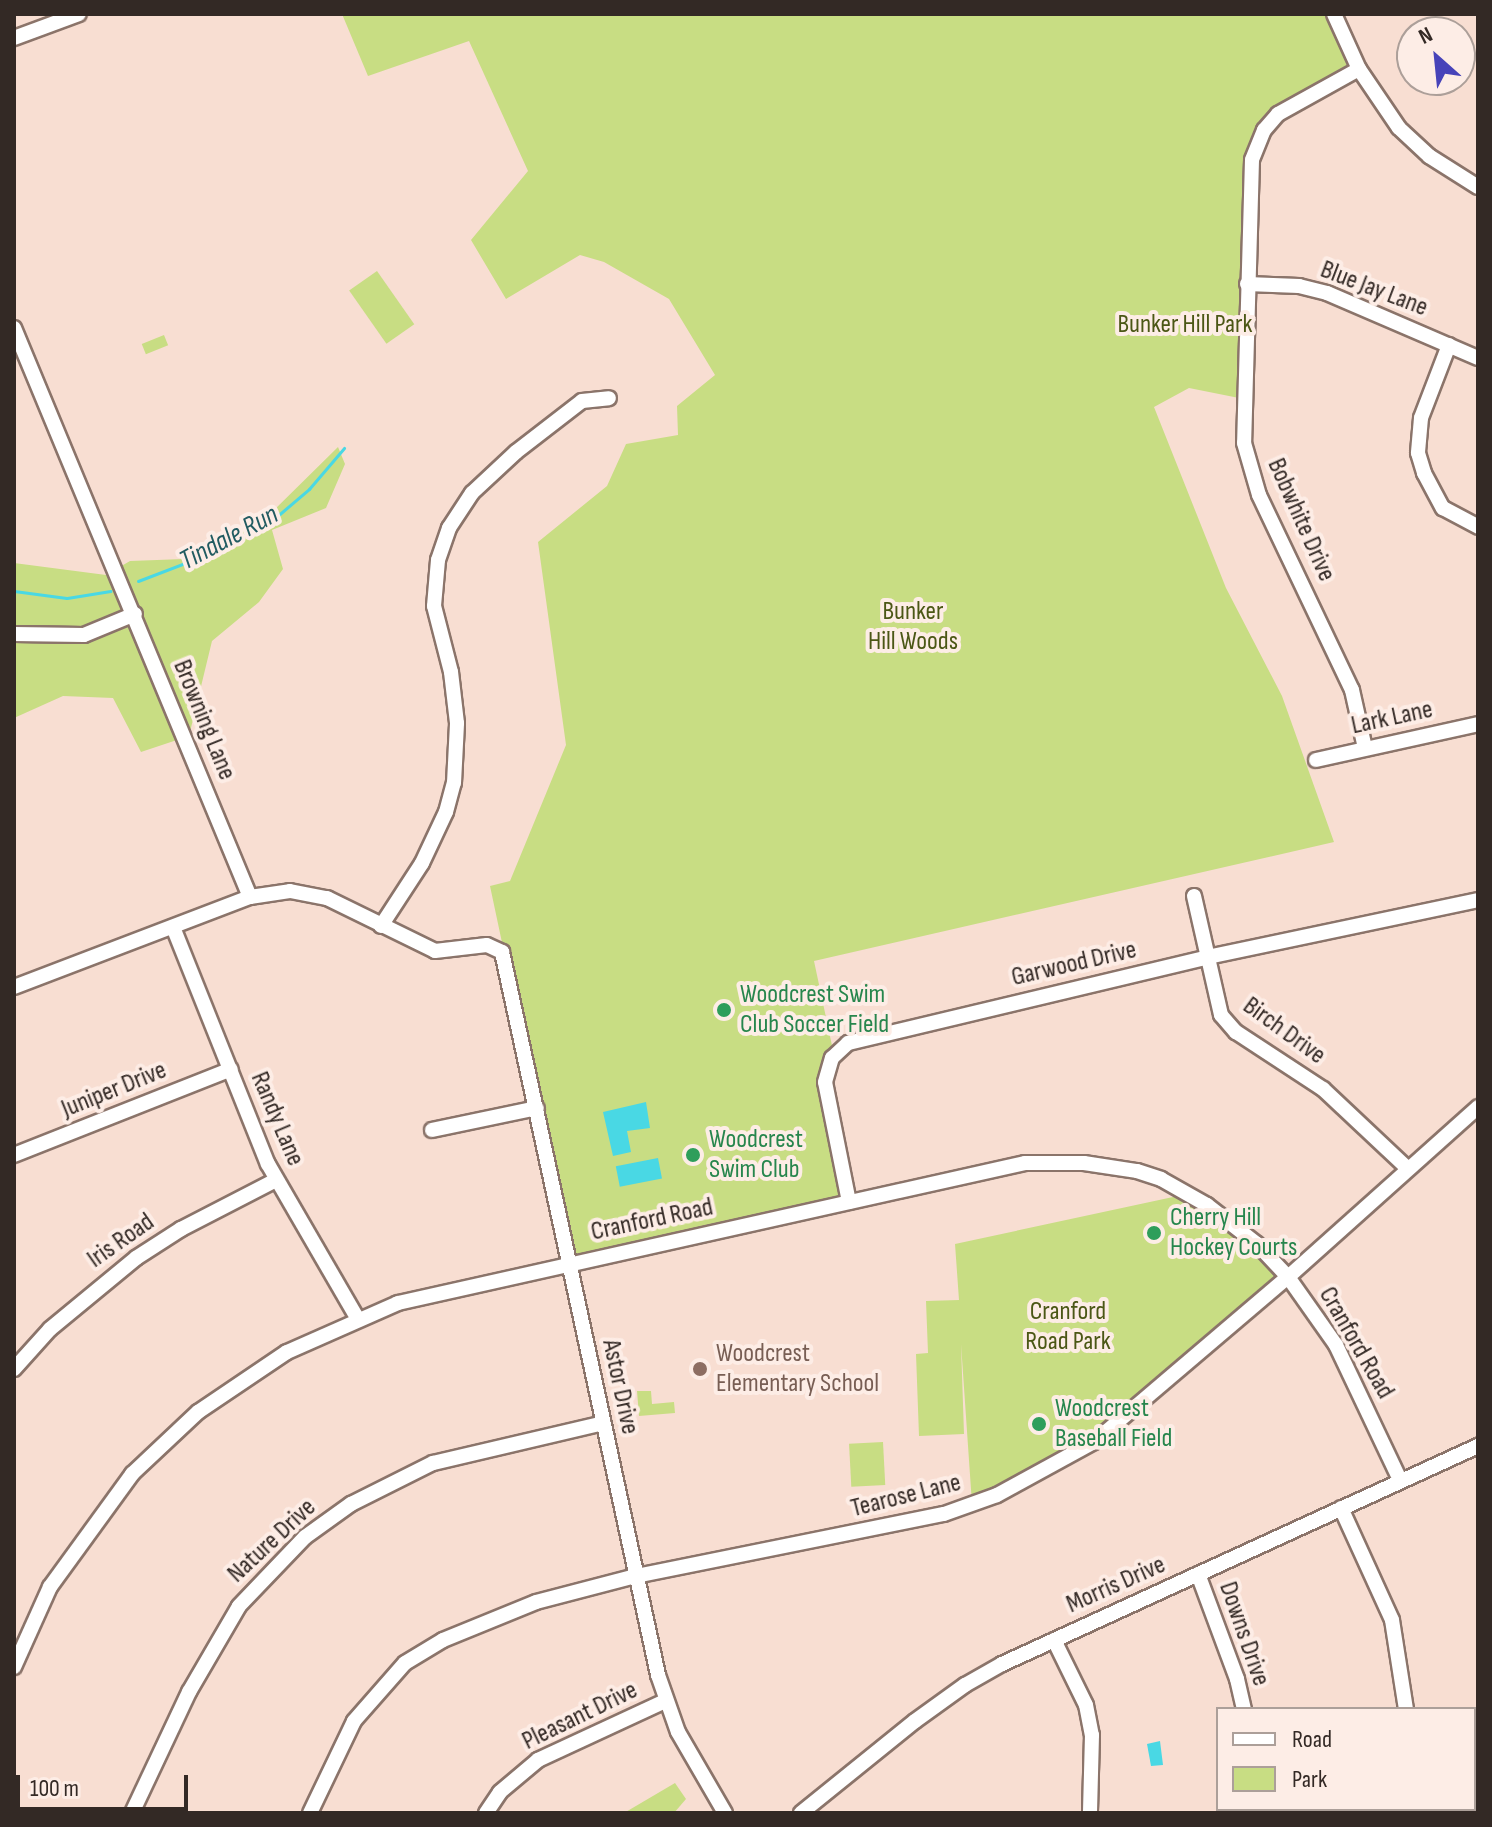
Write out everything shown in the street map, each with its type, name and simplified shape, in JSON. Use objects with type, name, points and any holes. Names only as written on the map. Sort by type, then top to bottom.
[{"type":"street","points":[[14,38],[79,14]]},
{"type":"street","points":[[1337,15],[1359,69],[1399,128],[1429,156],[1478,187]]},
{"type":"street","name":"Bobwhite Drive","points":[[1359,69],[1278,114],[1264,130],[1249,179],[1244,443],[1259,495],[1352,690],[1365,748]]},
{"type":"street","name":"Blue Jay Lane","points":[[1247,284],[1299,286],[1327,293],[1478,358]]},
{"type":"street","name":"Browning Lane","points":[[14,328],[250,897]]},
{"type":"street","points":[[1449,345],[1421,418],[1418,453],[1424,473],[1443,508],[1478,527]]},
{"type":"street","points":[[14,987],[250,897],[304,892],[327,898],[381,926],[422,863],[446,812],[454,783],[457,723],[451,672],[434,606],[438,560],[449,528],[472,493],[516,452],[582,401],[609,398]]},
{"type":"street","points":[[14,634],[84,635],[135,614]]},
{"type":"street","name":"Lark Lane","points":[[1316,760],[1478,724]]},
{"type":"street","name":"Birch Drive","points":[[1194,896],[1221,1015],[1236,1032],[1323,1089],[1407,1168]]},
{"type":"street","name":"Garwood Drive","points":[[849,1202],[825,1082],[828,1064],[842,1047],[859,1039],[1208,957],[1478,900]]},
{"type":"street","name":"Astor Drive","points":[[381,926],[435,951],[490,945],[505,957],[665,1701],[692,1759],[725,1813]]},
{"type":"street","name":"Randy Lane","points":[[173,927],[276,1180],[358,1319]]},
{"type":"street","name":"Juniper Drive","points":[[14,1155],[231,1069]]},
{"type":"street","name":"Tearose Lane","points":[[310,1813],[354,1721],[377,1692],[421,1651],[479,1622],[536,1602],[636,1576],[915,1522],[997,1495],[1094,1442],[1288,1277],[1478,1107]]},
{"type":"street","points":[[432,1130],[537,1108]]},
{"type":"street","name":"Cranford Road","points":[[14,1667],[50,1587],[123,1486],[164,1441],[235,1384],[287,1352],[398,1303],[1025,1163],[1058,1161],[1137,1171],[1161,1179],[1234,1224],[1288,1277],[1336,1345],[1400,1480]]},
{"type":"street","name":"Iris Road","points":[[14,1369],[50,1329],[136,1258],[181,1229],[276,1180]]},
{"type":"street","name":"Nature Drive","points":[[132,1813],[189,1692],[239,1606],[305,1537],[351,1504],[433,1463],[603,1423]]},
{"type":"street","name":"Morris Drive","points":[[801,1813],[965,1685],[1054,1640],[1478,1446]]},
{"type":"street","points":[[1341,1508],[1392,1620],[1406,1707]]},
{"type":"street","name":"Downs Drive","points":[[1198,1574],[1237,1679],[1244,1707]]},
{"type":"street","points":[[1054,1640],[1086,1705],[1092,1735],[1090,1813]]},
{"type":"street","name":"Pleasant Drive","points":[[486,1813],[500,1792],[538,1760],[665,1701]]},
{"type":"green space","name":"Bunker Hill Woods","points":[[342,14],[1344,14],[1358,71],[1281,118],[1252,160],[1249,400],[1189,388],[1154,407],[1226,588],[1282,696],[1334,842],[814,961],[834,1055],[827,1068],[849,1202],[570,1263],[490,886],[510,881],[566,745],[538,542],[607,486],[626,444],[678,435],[677,406],[715,375],[669,299],[604,262],[580,255],[506,299],[471,240],[528,171],[469,41],[368,76]]},
{"type":"green space","points":[[377,271],[414,324],[386,344],[349,291]]},
{"type":"green space","points":[[164,335],[168,345],[146,354],[142,344]]},
{"type":"green space","points":[[338,447],[345,464],[326,508],[272,530],[283,569],[259,602],[212,641],[189,736],[141,752],[113,698],[63,696],[14,718],[14,563],[106,575],[130,561],[184,559],[268,516]]},
{"type":"green space","name":"Cranford Road Park","points":[[1187,1194],[1288,1277],[1094,1442],[972,1504],[961,1344],[964,1434],[919,1436],[916,1354],[928,1353],[926,1301],[959,1300],[955,1244]]},
{"type":"green space","points":[[637,1391],[651,1391],[652,1404],[674,1402],[675,1413],[639,1416]]},
{"type":"green space","points":[[883,1442],[885,1485],[851,1487],[849,1444]]},
{"type":"green space","points":[[675,1783],[686,1799],[674,1813],[624,1813]]},
{"type":"water","points":[[646,1102],[650,1128],[627,1131],[631,1152],[613,1156],[603,1112]]},
{"type":"water","points":[[658,1158],[662,1179],[620,1187],[616,1166]]},
{"type":"water","points":[[1160,1741],[1163,1765],[1151,1766],[1147,1744]]},
{"type":"waterway","name":"Tindale Run","points":[[138,581],[206,555],[275,518],[309,489],[344,448]]},
{"type":"waterway","name":"Tindale Run","points":[[14,591],[67,598],[110,591]]},
{"type":"place","name":"Woodcrest Swim Club Soccer Field","points":[[724,1010]]},
{"type":"place","name":"Woodcrest Swim Club","points":[[693,1155]]},
{"type":"place","name":"Cherry Hill Hockey Courts","points":[[1154,1233]]},
{"type":"place","name":"Woodcrest Elementary School","points":[[700,1369]]},
{"type":"place","name":"Woodcrest Baseball Field","points":[[1039,1424]]},
{"type":"park label","name":"Bunker Hill Park","points":[[1185,325]]}]
